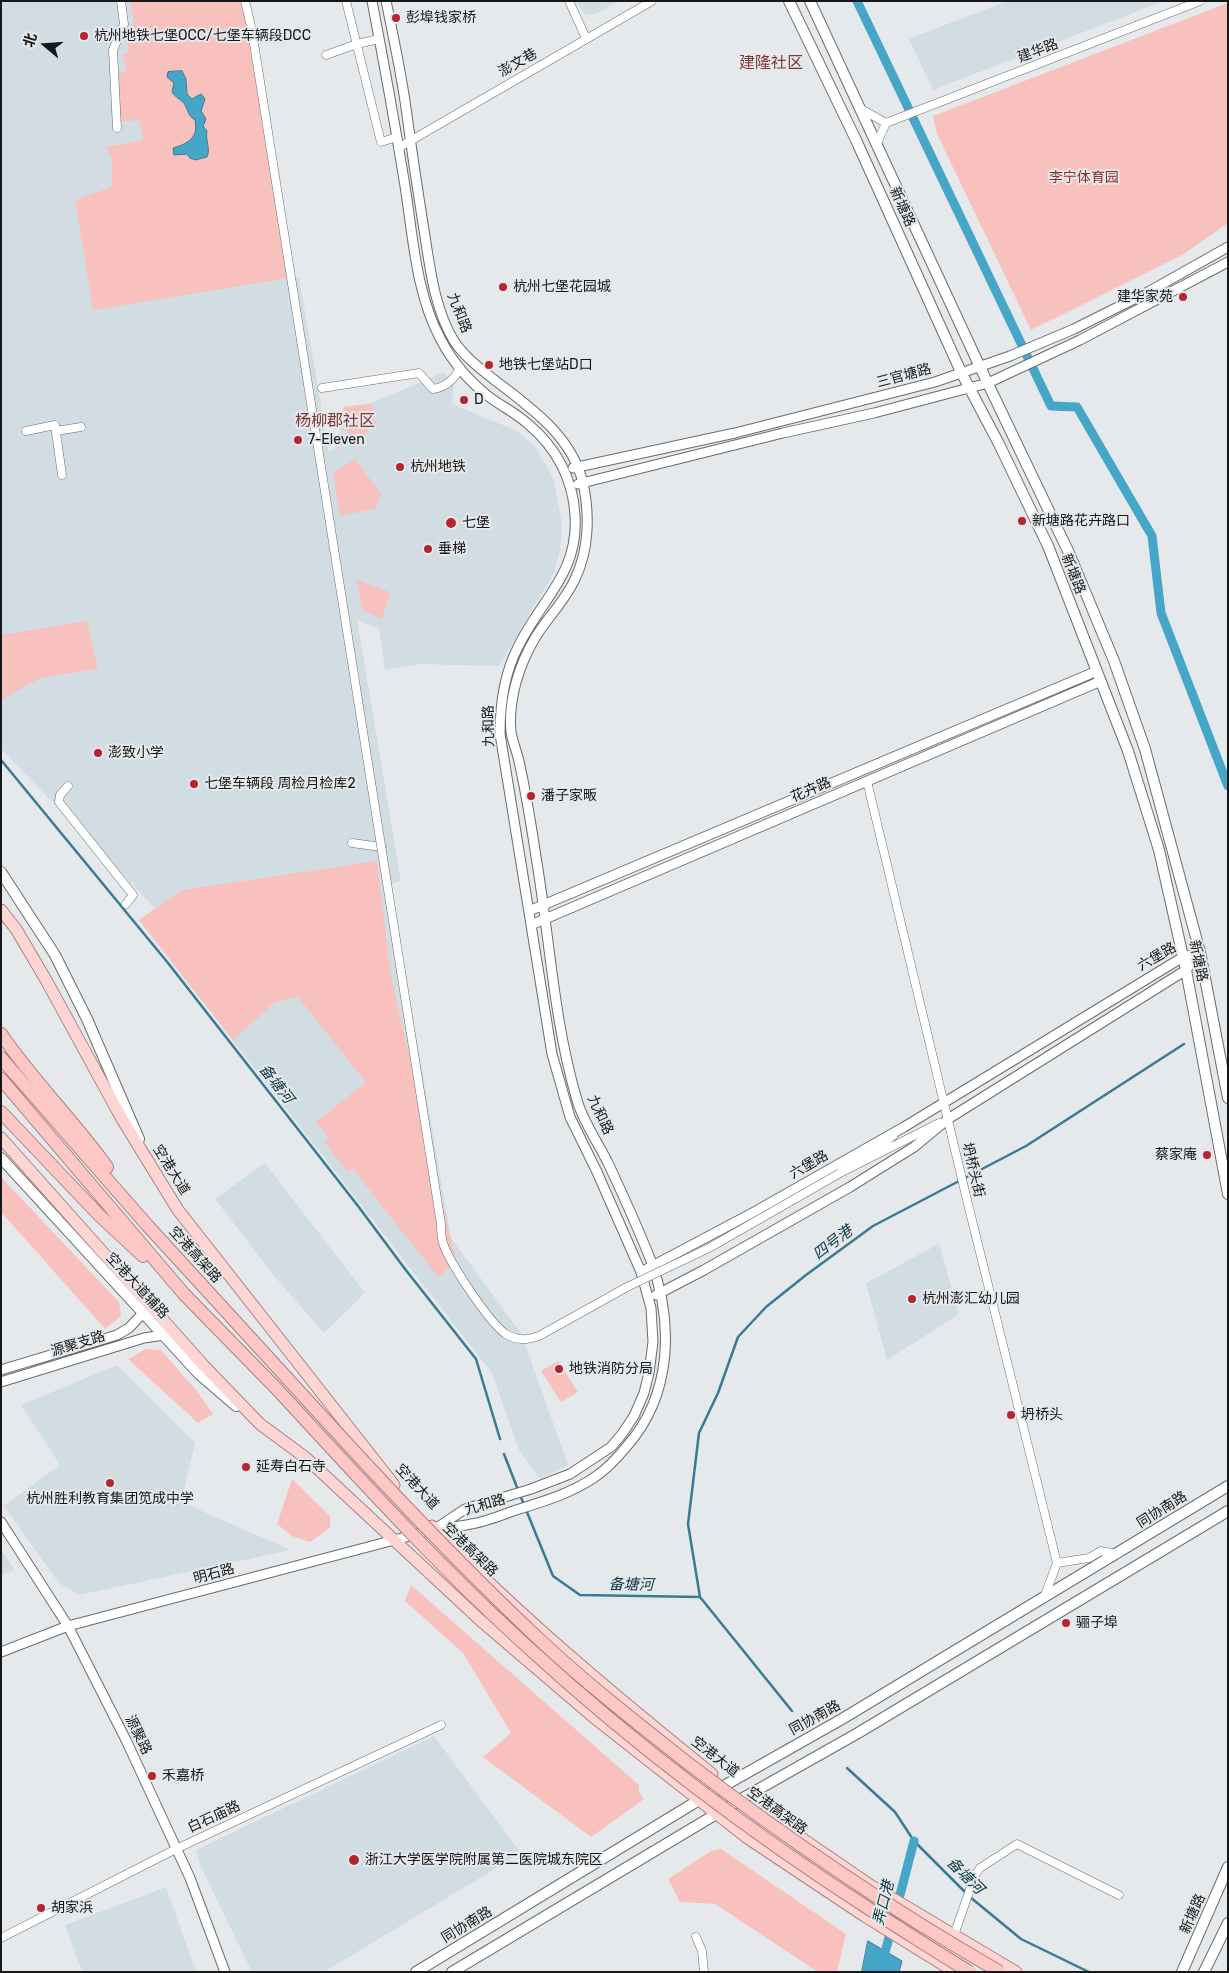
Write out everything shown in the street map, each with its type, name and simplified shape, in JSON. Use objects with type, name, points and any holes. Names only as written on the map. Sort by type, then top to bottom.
[{"type":"highway","points":[[1,1034],[12,1050],[88,1141],[147,1225]]},
{"type":"highway","name":"空港高架路","points":[[1,1058],[147,1225],[409,1512],[541,1641],[619,1709],[778,1831],[861,1888],[1000,1972]]},
{"type":"highway","points":[[1,1079],[184,1294]]},
{"type":"highway","points":[[1,1112],[99,1215],[184,1294],[276,1387],[390,1514],[530,1650],[609,1718],[688,1782],[769,1842],[970,1972]]},
{"type":"main road","name":"新塘路","points":[[790,1],[856,140],[969,388],[999,444],[1048,546],[1128,750],[1159,850],[1186,970],[1228,1194]]},
{"type":"main road","name":"新塘路","points":[[810,1],[980,367],[1069,553],[1114,661],[1145,749],[1200,952],[1228,1098]]},
{"type":"main road","points":[[1,872],[55,955],[87,1019],[156,1176]]},
{"type":"main road","name":"空港大道","points":[[1,910],[16,929],[46,980],[88,1059],[178,1210],[292,1353],[322,1395],[388,1479],[436,1529],[602,1686],[725,1784],[870,1884],[1016,1972]]},
{"type":"main road","points":[[1,1138],[204,1366],[260,1424],[306,1458],[480,1620],[596,1720],[746,1837],[863,1915],[955,1972]]},
{"type":"main road","name":"空港大道辅路","points":[[1,1158],[200,1374],[260,1424]]},
{"type":"main road","name":"同协南路","points":[[416,1972],[698,1800],[842,1719],[1228,1486]]},
{"type":"main road","points":[[452,1972],[743,1798],[858,1733],[1228,1511]]},
{"type":"main road","name":"新塘路","points":[[1182,1972],[1228,1867]]},
{"type":"main road","points":[[1204,1972],[1228,1923]]},
{"type":"street","points":[[117,128],[113,50],[124,24],[121,1]]},
{"type":"street","points":[[245,1],[252,31],[289,259],[441,1224],[442,1241],[446,1253],[485,1313],[506,1334],[520,1340],[539,1336],[627,1287],[709,1248],[840,1173],[877,1149],[904,1127]]},
{"type":"street","points":[[346,1],[382,142],[397,137]]},
{"type":"street","name":"九和路","points":[[372,1],[397,137],[417,264],[427,309],[441,341],[460,368],[488,395],[540,434],[565,470],[570,486],[575,516],[575,534],[569,564],[518,647],[509,669],[500,711],[500,734],[552,1054],[568,1110],[641,1272],[649,1299],[653,1324],[649,1373],[644,1393],[634,1416],[611,1447],[570,1474],[531,1489],[465,1509],[436,1529]]},
{"type":"street","name":"九和路","points":[[386,1],[405,100],[432,279],[444,320],[454,340],[466,356],[550,425],[561,438],[578,466],[583,483],[587,508],[585,551],[574,583],[535,638],[521,667],[511,716],[513,743],[521,772],[538,866],[562,1044],[578,1105],[608,1163],[653,1266],[666,1328],[665,1365],[659,1388],[644,1423],[621,1453],[598,1476],[567,1493],[536,1504],[473,1524],[436,1529]]},
{"type":"street","points":[[569,1],[586,38]]},
{"type":"street","name":"澎文巷","points":[[398,148],[652,1]]},
{"type":"street","name":"建华路","points":[[886,123],[1200,1]]},
{"type":"street","points":[[326,55],[357,44],[380,39]]},
{"type":"street","points":[[861,109],[886,123],[876,143]]},
{"type":"street","name":"三官塘路","points":[[565,470],[820,412],[935,382],[980,367],[1074,329],[1148,292],[1228,247]]},
{"type":"street","name":"三官塘路","points":[[570,486],[783,433],[874,413],[988,383],[1080,340],[1228,262]]},
{"type":"street","points":[[322,388],[419,374],[433,389],[443,388],[456,376],[460,368]]},
{"type":"street","points":[[26,431],[55,426],[62,476]]},
{"type":"street","points":[[56,431],[81,427]]},
{"type":"street","name":"花卉路","points":[[529,911],[1097,671]]},
{"type":"street","name":"花卉路","points":[[531,925],[1101,681]]},
{"type":"street","name":"坍桥头街","points":[[867,781],[1056,1563]]},
{"type":"street","points":[[68,786],[60,795],[60,802],[133,895],[126,904]]},
{"type":"street","points":[[352,843],[382,847]]},
{"type":"street","name":"六堡路","points":[[641,1272],[756,1212],[904,1127],[1183,957],[1200,952]]},
{"type":"street","name":"六堡路","points":[[649,1299],[850,1187],[914,1147],[948,1119],[1186,970],[1200,952]]},
{"type":"street","points":[[840,1173],[948,1119]]},
{"type":"street","name":"源聚支路","points":[[1,1370],[117,1335],[129,1328],[144,1312]]},
{"type":"street","name":"源聚支路","points":[[1,1382],[144,1338],[164,1335]]},
{"type":"street","name":"源聚路","points":[[1,1522],[68,1626],[126,1740],[190,1878],[225,1972]]},
{"type":"street","name":"明石路","points":[[1,1652],[68,1626],[436,1529]]},
{"type":"street","points":[[1044,1598],[1056,1563],[1089,1558],[1101,1551],[1118,1554]]},
{"type":"street","name":"白石庙路","points":[[1,1938],[176,1849],[441,1725]]},
{"type":"street","points":[[954,1935],[973,1880],[980,1868],[1017,1844],[1119,1895]]},
{"type":"street","points":[[696,1937],[702,1951],[704,1972]]},
{"type":"shaded area","points":[[1,1],[244,1],[244,11],[287,278],[299,277],[329,452],[338,445],[343,407],[372,403],[444,372],[454,385],[452,404],[517,431],[535,446],[553,478],[562,523],[560,549],[554,573],[499,666],[420,664],[385,670],[379,629],[357,620],[401,881],[390,884],[451,1238],[521,1333],[568,1465],[540,1479],[519,1450],[492,1373],[139,920],[155,908],[1,749]]},
{"type":"shaded area","points":[[575,1],[618,1],[596,14],[585,15]]},
{"type":"shaded area","points":[[1007,1],[1164,1],[933,90],[909,39]]},
{"type":"shaded area","points":[[265,1163],[365,1293],[324,1333],[275,1277],[215,1199]]},
{"type":"shaded area","name":"杭州澎汇幼儿园","points":[[939,1244],[959,1314],[887,1360],[866,1283]]},
{"type":"shaded area","name":"杭州胜利教育集团笕成中学","points":[[117,1365],[195,1443],[181,1502],[291,1550],[79,1595],[59,1583],[4,1506],[60,1465],[21,1405]]},
{"type":"shaded area","points":[[1,1550],[15,1570],[1,1575]]},
{"type":"shaded area","name":"浙江大学医学院附属第二医院城东院区","points":[[434,1736],[521,1853],[324,1972],[252,1972],[201,1867],[196,1850]]},
{"type":"shaded area","points":[[166,1887],[196,1972],[82,1972],[65,1925]]},
{"type":"green space","points":[[130,1],[244,1],[244,11],[287,278],[93,310],[75,200],[112,187],[112,158],[106,147],[143,140],[139,120],[121,122],[116,74],[127,72],[123,54],[129,53],[127,34],[134,23]]},
{"type":"green space","name":"李宁体育园","points":[[1228,3],[1228,223],[1184,254],[1031,330],[937,134],[933,116]]},
{"type":"green space","points":[[372,404],[372,416],[377,423],[355,443],[347,431],[343,407]]},
{"type":"green space","points":[[355,459],[381,494],[375,509],[340,516],[333,473]]},
{"type":"green space","points":[[357,580],[390,592],[382,620],[362,609]]},
{"type":"green space","points":[[87,621],[98,669],[40,678],[1,700],[1,635]]},
{"type":"green space","points":[[377,861],[391,977],[456,1262],[438,1277],[353,1169],[348,1172],[324,1142],[329,1139],[316,1122],[366,1082],[298,997],[275,1002],[233,1040],[139,920],[182,890]]},
{"type":"green space","points":[[1,1177],[119,1302],[121,1316],[105,1329],[1,1212]]},
{"type":"green space","points":[[146,1349],[161,1350],[196,1390],[213,1414],[198,1423],[128,1359]]},
{"type":"green space","points":[[558,1361],[578,1392],[561,1402],[541,1371]]},
{"type":"green space","points":[[292,1479],[330,1516],[330,1528],[310,1542],[292,1536],[277,1524]]},
{"type":"green space","points":[[411,1585],[639,1785],[639,1792],[644,1799],[591,1837],[483,1757],[511,1733],[463,1653],[405,1601]]},
{"type":"green space","points":[[721,1849],[846,1934],[837,1972],[818,1972],[715,1904],[680,1902],[668,1879],[711,1851]]},
{"type":"water","points":[[182,71],[186,79],[187,94],[192,99],[201,94],[205,99],[201,111],[206,119],[203,126],[207,131],[208,154],[207,157],[195,160],[187,154],[174,155],[173,148],[191,139],[196,126],[195,120],[189,115],[184,103],[172,92],[174,83],[167,77],[168,72]]},
{"type":"water","points":[[868,1941],[902,1961],[899,1972],[862,1972]]},
{"type":"waterway","points":[[857,1],[1051,406],[1077,407],[1152,536],[1161,613],[1228,786]]},
{"type":"waterway","name":"备塘河","points":[[1,760],[168,963],[476,1359],[500,1439]]},
{"type":"waterway","name":"四号港","points":[[792,1711],[700,1597],[688,1524],[699,1433],[718,1393],[738,1337],[766,1307],[873,1226],[1026,1146],[1184,1044]]},
{"type":"waterway","name":"备塘河","points":[[504,1454],[518,1490]]},
{"type":"waterway","name":"备塘河","points":[[520,1495],[553,1576],[580,1595],[700,1597]]},
{"type":"waterway","name":"备塘河","points":[[847,1768],[895,1812],[914,1841],[966,1893]]},
{"type":"waterway","name":"弄口港","points":[[880,1972],[914,1841]]},
{"type":"waterway","name":"备塘河","points":[[970,1897],[1021,1939],[1089,1972]]},
{"type":"place","name":"彭埠钱家桥","points":[[396,18]]},
{"type":"place","name":"杭州地铁七堡OCC/七堡车辆段DCC","points":[[84,36]]},
{"type":"place","name":"杭州七堡花园城","points":[[503,287]]},
{"type":"place","name":"建华家苑","points":[[1183,297]]},
{"type":"place","name":"地铁七堡站D口","points":[[489,365]]},
{"type":"place","name":"D","points":[[464,400]]},
{"type":"place","name":"7-Eleven","points":[[298,440]]},
{"type":"place","name":"杭州地铁","points":[[400,467]]},
{"type":"place","name":"新塘路花卉路口","points":[[1022,521]]},
{"type":"place","name":"七堡","points":[[451,523]]},
{"type":"place","name":"垂梯","points":[[428,549]]},
{"type":"place","name":"澎致小学","points":[[98,753]]},
{"type":"place","name":"七堡车辆段 周检月检库2","points":[[194,784]]},
{"type":"place","name":"潘子家畈","points":[[531,796]]},
{"type":"place","name":"蔡家庵","points":[[1207,1155]]},
{"type":"place","name":"杭州澎汇幼儿园","points":[[912,1299]]},
{"type":"place","name":"地铁消防分局","points":[[559,1369]]},
{"type":"place","name":"坍桥头","points":[[1011,1415]]},
{"type":"place","name":"延寿白石寺","points":[[246,1467]]},
{"type":"place","name":"杭州胜利教育集团笕成中学","points":[[110,1483]]},
{"type":"place","name":"骊子埠","points":[[1066,1623]]},
{"type":"place","name":"禾嘉桥","points":[[152,1776]]},
{"type":"place","name":"浙江大学医学院附属第二医院城东院区","points":[[354,1860]]},
{"type":"place","name":"胡家浜","points":[[41,1908]]},
{"type":"district","name":"建隆社区","points":[[771,63]]},
{"type":"district","name":"杨柳郡社区","points":[[335,421]]}]
